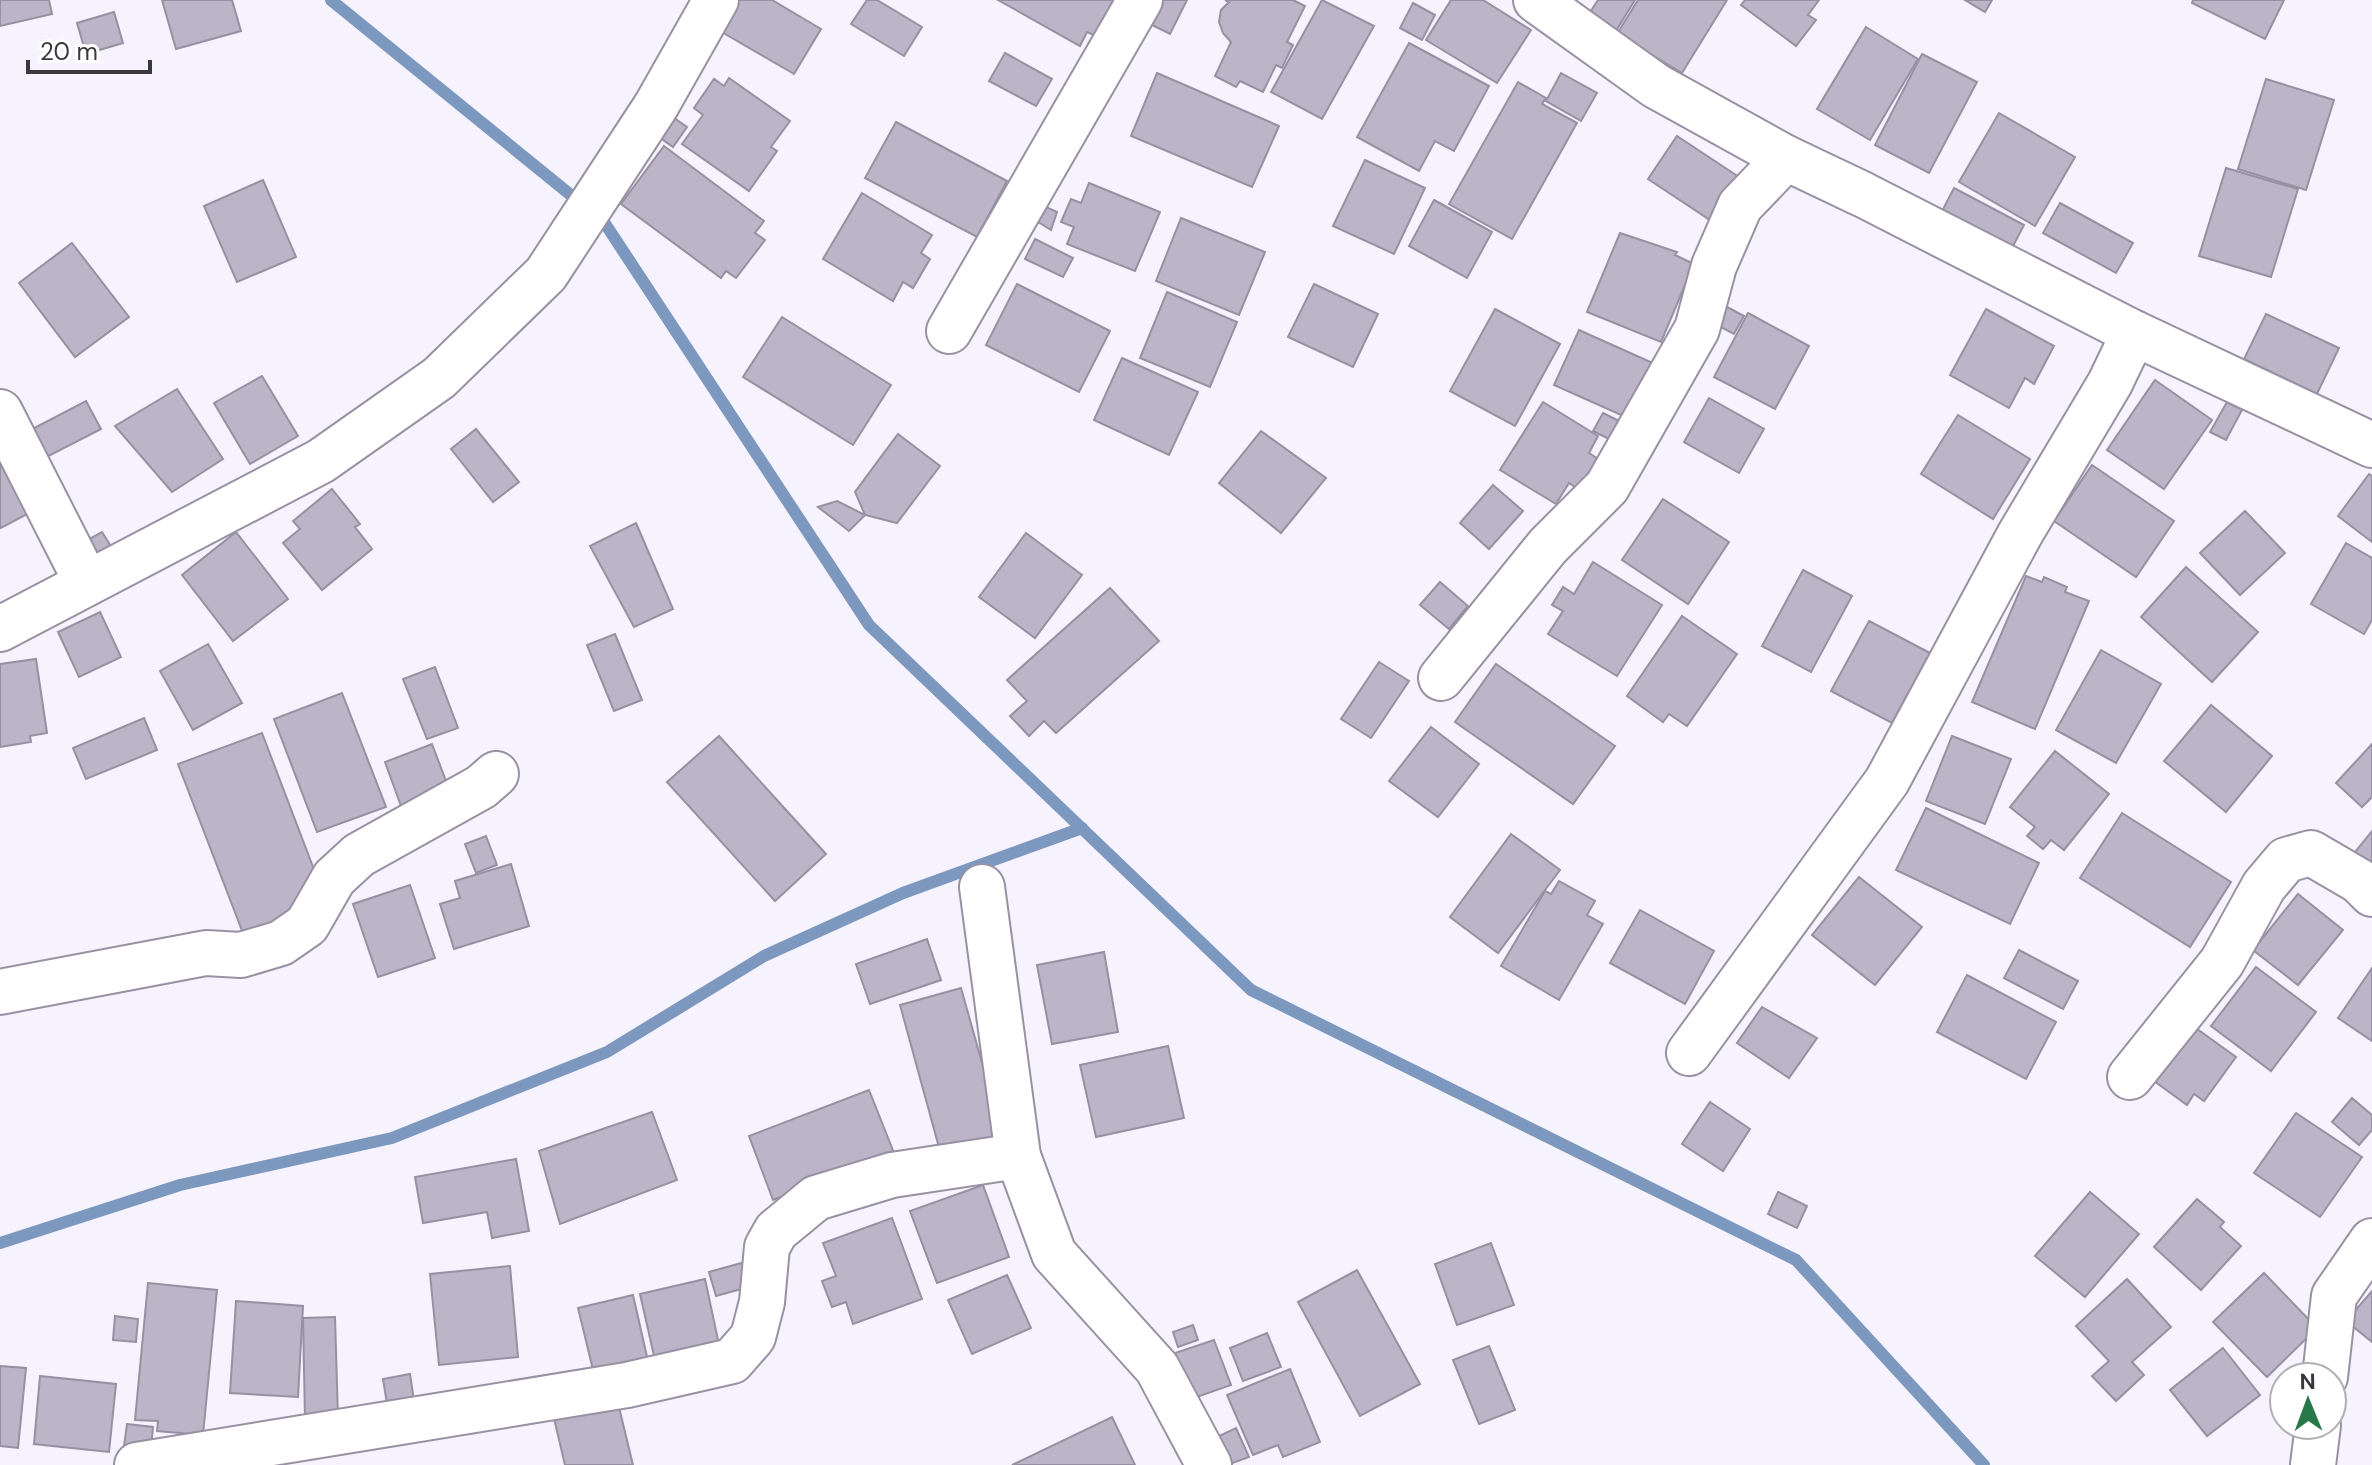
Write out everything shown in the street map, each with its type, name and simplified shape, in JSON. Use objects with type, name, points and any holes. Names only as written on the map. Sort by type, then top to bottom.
[{"type":"street","points":[[0,629],[321,461],[439,378],[546,274],[656,106],[716,0]]},
{"type":"street","points":[[949,331],[1140,0]]},
{"type":"street","points":[[1536,0],[1656,86],[1786,158],[2134,333],[2372,445]]},
{"type":"street","points":[[1441,678],[1548,546],[1607,487],[1697,329],[1714,266],[1740,206],[1786,158]]},
{"type":"street","points":[[1689,1053],[1887,781],[2020,534],[2110,383],[2134,333]]},
{"type":"street","points":[[0,412],[87,583]]},
{"type":"street","points":[[0,992],[206,953],[241,955],[281,943],[307,925],[334,878],[359,855],[481,787],[496,774]]},
{"type":"street","points":[[2130,1077],[2222,962],[2264,886],[2286,860],[2311,853],[2359,881],[2372,894]]},
{"type":"street","points":[[982,887],[1018,1156],[1054,1254],[1157,1368],[1209,1465]]},
{"type":"street","points":[[137,1465],[627,1385],[732,1361],[753,1337],[762,1302],[767,1247],[776,1231],[816,1198],[892,1175],[977,1159],[1018,1156]]},
{"type":"street","points":[[2327,1361],[2334,1296],[2372,1241]]},
{"type":"street","points":[[2313,1465],[2316,1441]]},
{"type":"building","points":[[0,0],[49,0],[52,14],[0,26]]},
{"type":"building","points":[[162,0],[232,0],[241,31],[176,49]]},
{"type":"building","points":[[739,0],[772,0],[821,29],[794,74],[720,31]]},
{"type":"building","points":[[867,0],[877,0],[922,27],[904,56],[851,24]]},
{"type":"building","points":[[998,0],[1114,0],[1094,35],[1087,32],[1080,46]]},
{"type":"building","points":[[1162,0],[1187,0],[1170,34],[1150,24]]},
{"type":"building","points":[[1225,0],[1293,0],[1305,6],[1287,42],[1293,45],[1282,68],[1276,65],[1263,92],[1240,81],[1236,87],[1215,76],[1231,42],[1219,22],[1221,10],[1229,2]]},
{"type":"building","points":[[1322,0],[1374,26],[1322,119],[1271,92]]},
{"type":"building","points":[[1451,0],[1483,0],[1531,30],[1497,83],[1426,40]]},
{"type":"building","points":[[1598,0],[1635,0],[1614,34],[1587,17]]},
{"type":"building","points":[[1638,0],[1727,0],[1682,73],[1617,34]]},
{"type":"building","points":[[1745,0],[1819,0],[1808,15],[1816,20],[1796,46],[1741,5]]},
{"type":"building","points":[[1965,0],[1992,0],[1985,12]]},
{"type":"building","points":[[2193,0],[2284,0],[2265,39],[2192,3]]},
{"type":"building","points":[[1413,3],[1435,15],[1422,40],[1400,28]]},
{"type":"building","points":[[114,12],[123,43],[86,54],[77,23]]},
{"type":"building","points":[[1866,27],[1918,59],[1870,140],[1817,109]]},
{"type":"building","points":[[1409,43],[1489,86],[1454,151],[1435,141],[1419,171],[1357,137]]},
{"type":"building","points":[[1005,53],[1052,79],[1036,106],[989,81]]},
{"type":"building","points":[[1922,54],[1977,82],[1929,173],[1875,145]]},
{"type":"building","points":[[1157,73],[1279,126],[1252,187],[1131,136]]},
{"type":"building","points":[[1561,73],[1597,93],[1581,121],[1546,101]]},
{"type":"building","points":[[729,78],[790,121],[771,147],[777,151],[749,191],[682,144],[703,115],[694,108],[714,79],[724,86]]},
{"type":"building","points":[[2266,79],[2334,100],[2306,190],[2238,169]]},
{"type":"building","points":[[1518,82],[1546,98],[1542,104],[1577,123],[1512,239],[1449,204]]},
{"type":"building","points":[[667,113],[687,127],[673,147],[652,132]]},
{"type":"building","points":[[1999,113],[2075,157],[2035,226],[1959,182]]},
{"type":"building","points":[[896,122],[1007,181],[977,237],[865,178]]},
{"type":"building","points":[[1677,136],[1739,177],[1710,220],[1648,179]]},
{"type":"building","points":[[664,146],[764,221],[755,233],[765,240],[736,278],[726,271],[721,278],[621,204]]},
{"type":"building","points":[[1365,160],[1425,188],[1394,254],[1333,226]]},
{"type":"building","points":[[2226,168],[2298,189],[2271,277],[2199,256]]},
{"type":"building","points":[[263,180],[296,257],[237,282],[204,206]]},
{"type":"building","points":[[1089,183],[1160,212],[1135,271],[1067,244],[1074,227],[1061,222],[1071,199],[1081,203]]},
{"type":"building","points":[[1954,188],[2024,225],[2011,250],[1941,213]]},
{"type":"building","points":[[862,193],[932,235],[921,253],[930,259],[913,288],[903,282],[893,301],[823,259]]},
{"type":"building","points":[[1434,200],[1492,232],[1467,278],[1409,246]]},
{"type":"building","points":[[1035,202],[1057,212],[1051,230],[1027,215]]},
{"type":"building","points":[[2060,203],[2133,243],[2116,273],[2043,233]]},
{"type":"building","points":[[1181,218],[1265,252],[1239,315],[1156,281]]},
{"type":"building","points":[[1620,233],[1677,252],[1675,255],[1694,264],[1661,342],[1587,312]]},
{"type":"building","points":[[1035,239],[1073,258],[1063,277],[1025,259]]},
{"type":"building","points":[[72,243],[129,317],[75,357],[19,283]]},
{"type":"building","points":[[1017,284],[1110,331],[1079,392],[986,345]]},
{"type":"building","points":[[1314,284],[1378,314],[1353,367],[1288,337]]},
{"type":"building","points":[[1167,292],[1237,322],[1210,387],[1140,358]]},
{"type":"building","points":[[1727,307],[1744,316],[1734,334],[1717,325]]},
{"type":"building","points":[[1495,309],[1560,344],[1515,426],[1450,391]]},
{"type":"building","points":[[1986,309],[2054,346],[2034,384],[2025,378],[2009,408],[1950,375]]},
{"type":"building","points":[[1748,313],[1809,346],[1775,409],[1714,377]]},
{"type":"building","points":[[2266,314],[2339,348],[2317,394],[2244,359]]},
{"type":"building","points":[[782,317],[891,385],[853,445],[743,377]]},
{"type":"building","points":[[1579,330],[1655,364],[1630,419],[1554,385]]},
{"type":"building","points":[[1122,358],[1198,392],[1169,455],[1094,420]]},
{"type":"building","points":[[262,376],[298,436],[250,464],[214,403]]},
{"type":"building","points":[[2155,380],[2212,420],[2164,489],[2107,450]]},
{"type":"building","points":[[177,389],[223,459],[172,492],[115,426]]},
{"type":"building","points":[[1709,398],[1764,429],[1739,473],[1684,442]]},
{"type":"building","points":[[86,401],[101,429],[33,464],[19,436]]},
{"type":"building","points":[[1543,402],[1598,436],[1589,453],[1600,460],[1581,491],[1569,483],[1556,504],[1500,470]]},
{"type":"building","points":[[2227,402],[2242,410],[2226,440],[2210,432]]},
{"type":"building","points":[[1603,413],[1631,427],[1621,445],[1593,431]]},
{"type":"building","points":[[1958,415],[2030,459],[1993,519],[1921,474]]},
{"type":"building","points":[[476,429],[519,482],[493,502],[451,449]]},
{"type":"building","points":[[1261,431],[1326,478],[1281,533],[1219,483]]},
{"type":"building","points":[[898,434],[940,466],[897,523],[865,515],[855,492]]},
{"type":"building","points":[[0,460],[29,513],[1,528],[0,526]]},
{"type":"building","points":[[2092,465],[2174,521],[2136,577],[2054,521]]},
{"type":"building","points":[[2369,474],[2372,476],[2372,542],[2338,516]]},
{"type":"building","points":[[1493,485],[1523,511],[1489,549],[1460,523]]},
{"type":"building","points":[[332,489],[360,524],[355,527],[372,549],[322,590],[283,543],[300,529],[293,521]]},
{"type":"building","points":[[1663,499],[1729,542],[1688,604],[1622,560]]},
{"type":"building","points":[[837,501],[865,515],[849,531],[818,507]]},
{"type":"building","points":[[2245,511],[2285,553],[2240,595],[2200,553]]},
{"type":"building","points":[[636,523],[673,609],[634,627],[590,546]]},
{"type":"building","points":[[102,532],[112,548],[91,560],[80,544]]},
{"type":"building","points":[[236,532],[288,599],[233,641],[182,575]]},
{"type":"building","points":[[1026,533],[1082,575],[1035,638],[979,597]]},
{"type":"building","points":[[2346,543],[2372,558],[2372,620],[2364,634],[2311,604]]},
{"type":"building","points":[[1593,562],[1662,605],[1617,676],[1548,634],[1563,611],[1552,605],[1563,587],[1574,594]]},
{"type":"building","points":[[2186,567],[2258,632],[2212,682],[2141,617]]},
{"type":"building","points":[[1803,570],[1852,596],[1811,672],[1762,646]]},
{"type":"building","points":[[2026,576],[2042,582],[2044,577],[2067,587],[2065,592],[2089,601],[2035,729],[1972,702]]},
{"type":"building","points":[[1440,582],[1468,606],[1449,629],[1420,605]]},
{"type":"building","points":[[1110,588],[1159,641],[1056,733],[1044,721],[1029,736],[1010,716],[1027,701],[1007,680]]},
{"type":"building","points":[[100,612],[121,657],[79,677],[58,632]]},
{"type":"building","points":[[1682,616],[1737,654],[1687,726],[1669,714],[1663,722],[1627,696]]},
{"type":"building","points":[[1869,621],[1930,653],[1892,723],[1831,691]]},
{"type":"building","points":[[615,634],[642,700],[614,711],[587,645]]},
{"type":"building","points":[[208,644],[242,703],[193,730],[160,671]]},
{"type":"building","points":[[2101,650],[2161,684],[2116,763],[2056,730]]},
{"type":"building","points":[[36,659],[47,733],[30,736],[31,742],[0,747],[0,664]]},
{"type":"building","points":[[1379,662],[1409,681],[1371,738],[1341,719]]},
{"type":"building","points":[[1496,664],[1615,746],[1573,804],[1455,722]]},
{"type":"building","points":[[435,667],[458,728],[427,739],[403,679]]},
{"type":"building","points":[[342,693],[386,807],[317,832],[274,719]]},
{"type":"building","points":[[2211,705],[2272,756],[2226,812],[2164,761]]},
{"type":"building","points":[[144,718],[157,750],[86,779],[73,748]]},
{"type":"building","points":[[1431,727],[1479,764],[1438,817],[1389,781]]},
{"type":"building","points":[[262,733],[329,909],[246,941],[178,764]]},
{"type":"building","points":[[719,736],[826,854],[775,901],[667,782]]},
{"type":"building","points":[[1952,736],[2011,759],[1985,824],[1926,801]]},
{"type":"building","points":[[432,744],[457,810],[409,828],[385,762]]},
{"type":"building","points":[[2372,744],[2372,797],[2362,807],[2336,783]]},
{"type":"building","points":[[2055,751],[2109,794],[2064,850],[2051,840],[2043,849],[2027,836],[2035,827],[2010,807]]},
{"type":"building","points":[[1926,808],[2039,863],[2010,924],[1896,870]]},
{"type":"building","points":[[2122,813],[2231,882],[2190,947],[2080,878]]},
{"type":"building","points":[[2372,831],[2372,874],[2351,857]]},
{"type":"building","points":[[1511,834],[1560,870],[1498,953],[1450,917]]},
{"type":"building","points":[[486,836],[497,865],[476,873],[465,844]]},
{"type":"building","points":[[511,864],[529,926],[454,949],[440,904],[460,898],[455,881]]},
{"type":"building","points":[[1859,877],[1922,927],[1875,985],[1812,935]]},
{"type":"building","points":[[1559,881],[1595,901],[1587,915],[1603,924],[1559,1000],[1501,966],[1545,891],[1551,894]]},
{"type":"building","points":[[410,885],[435,958],[378,977],[353,904]]},
{"type":"building","points":[[2298,894],[2343,930],[2298,985],[2253,950]]},
{"type":"building","points":[[1640,910],[1714,951],[1685,1004],[1610,963]]},
{"type":"building","points":[[927,939],[941,980],[870,1004],[856,964]]},
{"type":"building","points":[[2019,950],[2078,981],[2063,1009],[2004,978]]},
{"type":"building","points":[[1104,952],[1118,1032],[1052,1044],[1037,965]]},
{"type":"building","points":[[2256,967],[2316,1012],[2271,1071],[2211,1026]]},
{"type":"building","points":[[2372,968],[2372,1041],[2338,1018]]},
{"type":"building","points":[[1967,975],[2056,1022],[2026,1079],[1937,1032]]},
{"type":"building","points":[[961,988],[1002,1134],[940,1151],[900,1005]]},
{"type":"building","points":[[1762,1007],[1817,1038],[1789,1078],[1737,1043]]},
{"type":"building","points":[[2193,1026],[2236,1057],[2204,1101],[2194,1094],[2187,1105],[2154,1081]]},
{"type":"building","points":[[1168,1046],[1184,1118],[1096,1137],[1080,1065]]},
{"type":"building","points":[[869,1090],[894,1153],[773,1200],[749,1136]]},
{"type":"building","points":[[2352,1098],[2372,1115],[2372,1130],[2359,1145],[2332,1122]]},
{"type":"building","points":[[1710,1102],[1750,1129],[1723,1171],[1682,1144]]},
{"type":"building","points":[[652,1112],[677,1180],[560,1224],[539,1151]]},
{"type":"building","points":[[2296,1113],[2362,1157],[2320,1217],[2254,1173]]},
{"type":"building","points":[[516,1159],[529,1231],[492,1238],[487,1212],[423,1223],[415,1177]]},
{"type":"building","points":[[983,1185],[1009,1257],[937,1283],[910,1211]]},
{"type":"building","points":[[1778,1192],[1807,1206],[1797,1228],[1768,1214]]},
{"type":"building","points":[[2090,1192],[2139,1234],[2085,1297],[2035,1256]]},
{"type":"building","points":[[2197,1199],[2224,1222],[2220,1227],[2241,1246],[2201,1290],[2154,1247]]},
{"type":"building","points":[[892,1218],[922,1299],[853,1324],[846,1302],[832,1307],[822,1281],[836,1276],[823,1243]]},
{"type":"building","points":[[1491,1243],[1514,1305],[1457,1325],[1435,1264]]},
{"type":"building","points":[[745,1262],[752,1286],[716,1296],[709,1272]]},
{"type":"building","points":[[510,1266],[518,1357],[439,1365],[430,1274]]},
{"type":"building","points":[[1357,1270],[1420,1384],[1360,1416],[1298,1302]]},
{"type":"building","points":[[2264,1273],[2317,1328],[2283,1361],[2268,1361],[2267,1377],[2213,1322]]},
{"type":"building","points":[[1007,1275],[1031,1328],[972,1354],[948,1300]]},
{"type":"building","points":[[705,1279],[721,1354],[657,1369],[640,1294]]},
{"type":"building","points":[[2127,1279],[2171,1327],[2132,1362],[2144,1375],[2116,1401],[2092,1376],[2109,1361],[2076,1326]]},
{"type":"building","points":[[148,1283],[217,1290],[203,1435],[157,1431],[158,1421],[135,1420]]},
{"type":"building","points":[[2372,1291],[2372,1342],[2346,1321]]},
{"type":"building","points":[[633,1295],[650,1370],[596,1382],[578,1308]]},
{"type":"building","points":[[236,1301],[303,1306],[298,1397],[230,1393]]},
{"type":"building","points":[[115,1316],[138,1319],[136,1342],[113,1340]]},
{"type":"building","points":[[335,1317],[338,1418],[305,1419],[303,1318]]},
{"type":"building","points":[[1193,1325],[1198,1340],[1178,1347],[1173,1332]]},
{"type":"building","points":[[1267,1333],[1281,1367],[1243,1381],[1230,1348]]},
{"type":"building","points":[[1214,1340],[1231,1385],[1180,1403],[1163,1357]]},
{"type":"building","points":[[1489,1346],[1515,1410],[1479,1424],[1453,1360]]},
{"type":"building","points":[[2223,1348],[2260,1395],[2207,1436],[2170,1390]]},
{"type":"building","points":[[0,1366],[26,1368],[18,1448],[0,1446]]},
{"type":"building","points":[[1290,1369],[1320,1442],[1283,1457],[1278,1445],[1253,1455],[1227,1395]]},
{"type":"building","points":[[410,1374],[414,1401],[387,1404],[383,1379]]},
{"type":"building","points":[[40,1376],[116,1384],[109,1452],[34,1444]]},
{"type":"building","points":[[617,1399],[633,1465],[565,1465],[553,1414]]},
{"type":"building","points":[[1112,1417],[1135,1465],[1012,1465]]},
{"type":"building","points":[[127,1424],[153,1427],[151,1448],[124,1446]]},
{"type":"building","points":[[1236,1428],[1249,1457],[1227,1465],[1215,1438]]},
{"type":"waterway","points":[[331,0],[604,222],[869,625],[1251,990],[1796,1260],[1984,1465]]},
{"type":"waterway","points":[[0,1243],[180,1185],[392,1138],[607,1052],[764,956],[903,893],[1082,828]]}]
